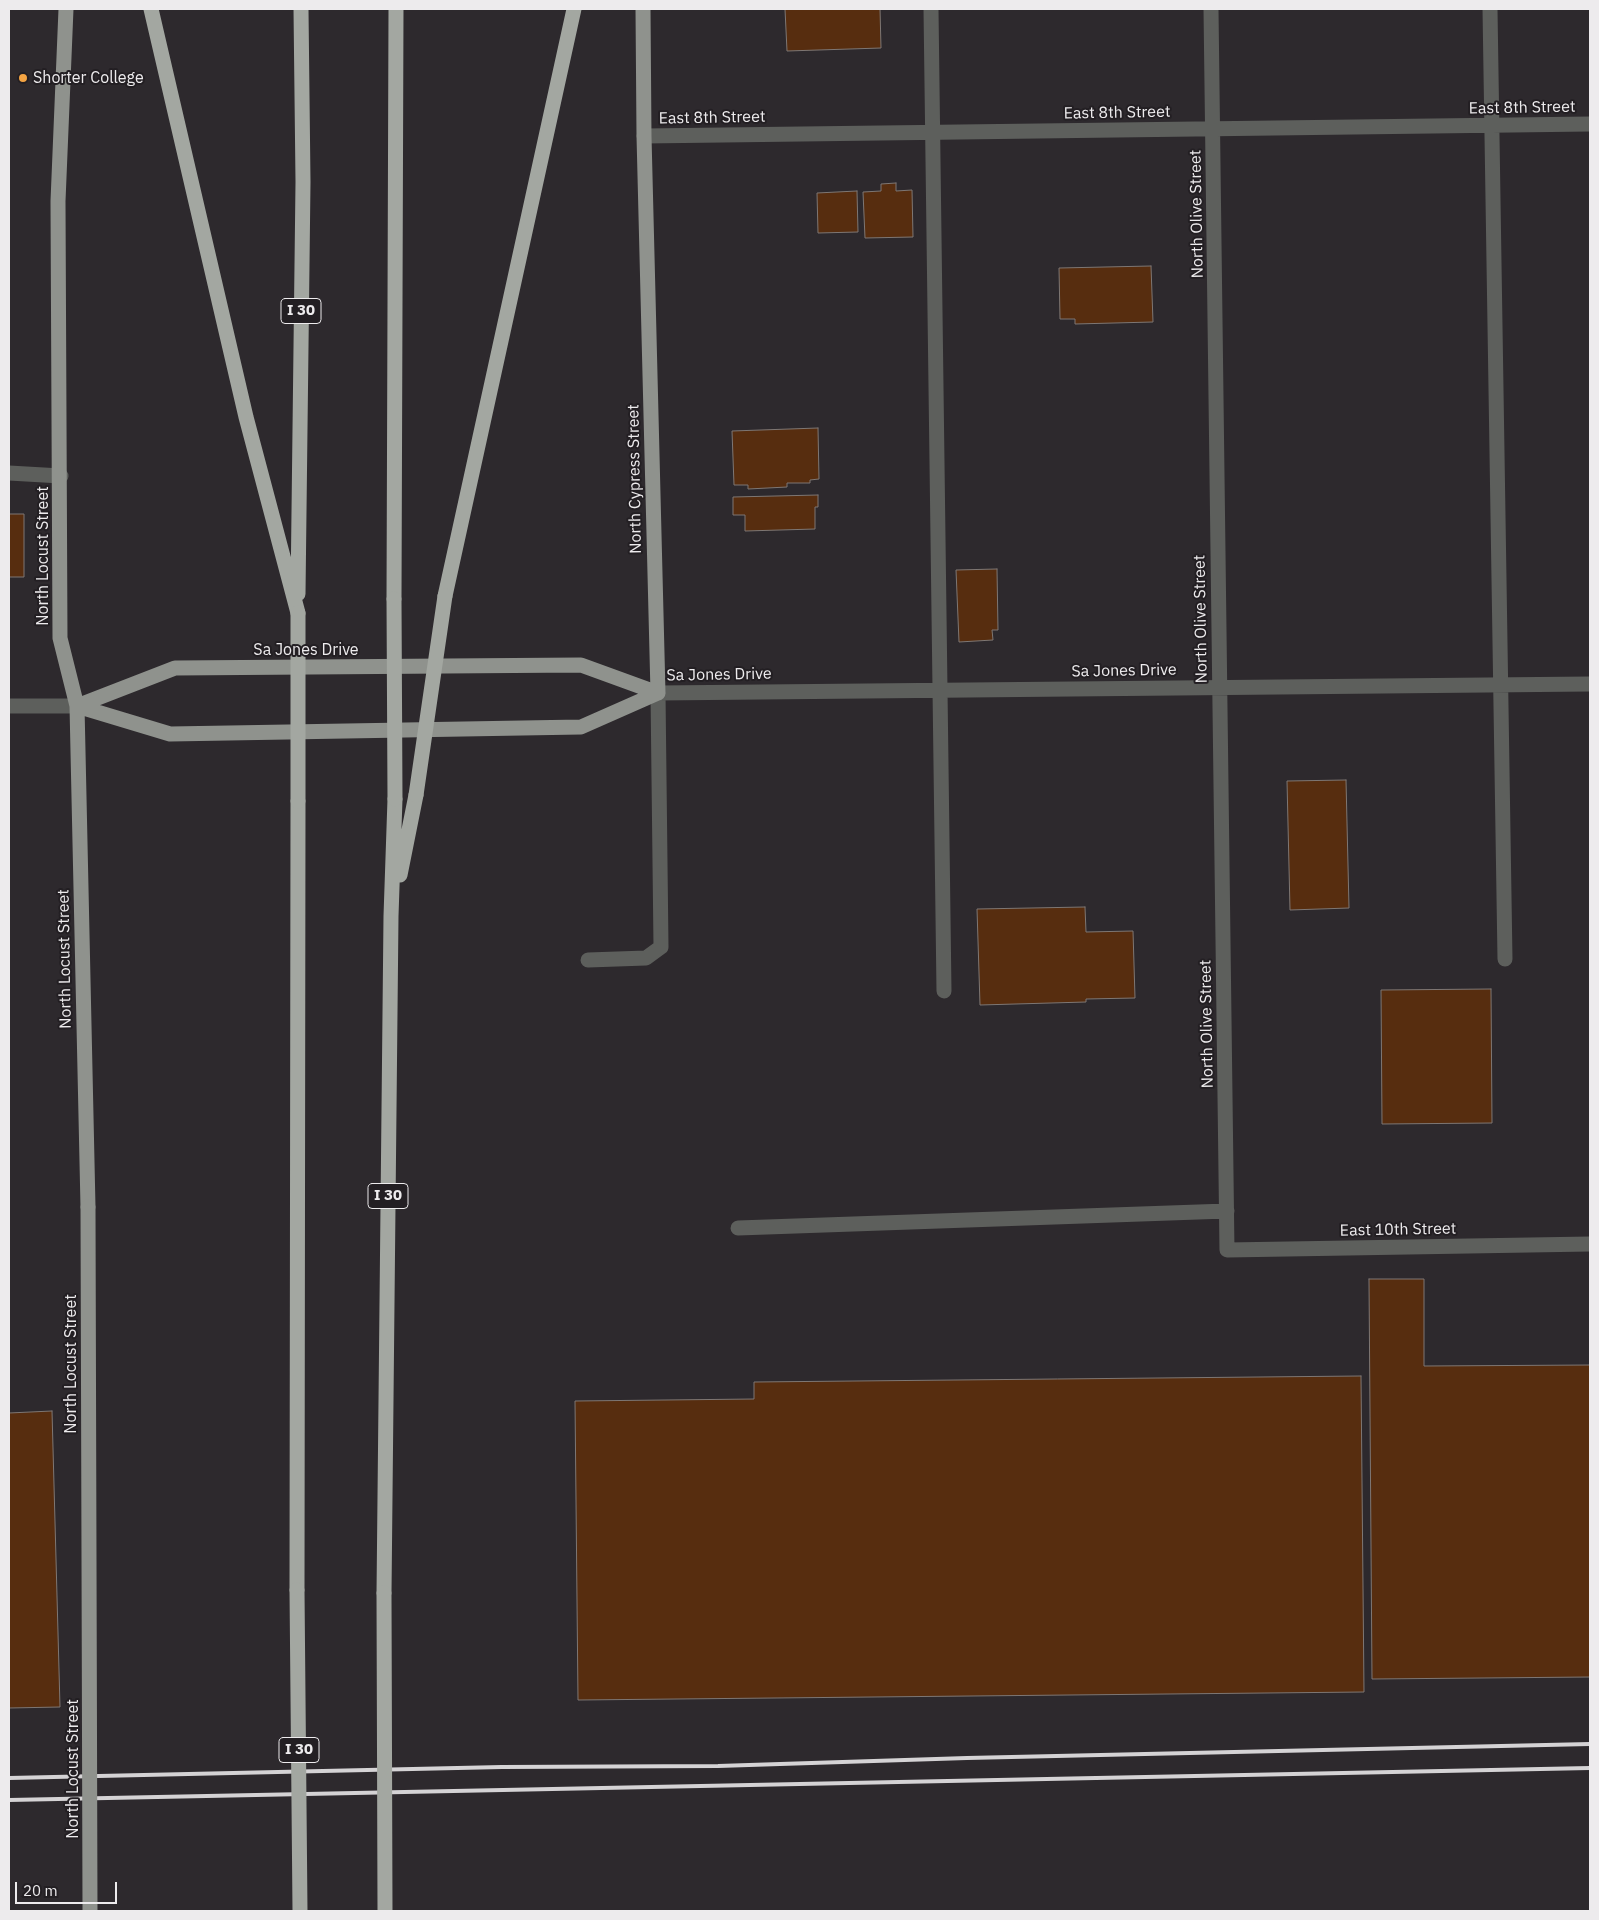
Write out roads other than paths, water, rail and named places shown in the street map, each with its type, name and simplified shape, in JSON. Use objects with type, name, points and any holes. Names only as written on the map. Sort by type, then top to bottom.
[{"type":"highway","points":[[151,9],[244,407],[298,613]]},
{"type":"highway","name":"I 30","points":[[300,1911],[297,1590],[298,613],[303,182],[301,9]]},
{"type":"highway","name":"I 30","points":[[385,1911],[384,1593],[391,916],[395,799],[396,9]]},
{"type":"highway","points":[[391,916],[416,795],[446,596],[574,9]]},
{"type":"main road","name":"North Locust Street","points":[[66,9],[58,201],[61,476],[60,638],[77,706],[88,1207],[90,1911]]},
{"type":"main road","name":"North Cypress Street","points":[[643,9],[644,136],[658,693]]},
{"type":"main road","name":"Sa Jones Drive","points":[[77,706],[175,668],[581,665],[658,693]]},
{"type":"main road","name":"Sa Jones Drive","points":[[77,706],[170,734],[581,727],[658,693]]},
{"type":"street","points":[[930,9],[944,991]]},
{"type":"street","name":"North Olive Street","points":[[1212,9],[1227,1228]]},
{"type":"street","points":[[1490,9],[1505,959]]},
{"type":"street","name":"East 8th Street","points":[[644,136],[1590,124]]},
{"type":"street","points":[[9,473],[61,476]]},
{"type":"street","name":"Sa Jones Drive","points":[[658,693],[1590,684]]},
{"type":"street","name":"North Cypress Street","points":[[588,960],[646,958],[661,948],[658,693]]},
{"type":"street","name":"Sa Jones Drive","points":[[9,706],[77,706]]},
{"type":"street","points":[[738,1228],[1227,1211]]},
{"type":"street","name":"East 10th Street","points":[[1227,1228],[1227,1250],[1590,1244]]},
{"type":"railway","points":[[9,1778],[502,1767],[718,1766],[967,1758],[1590,1744]]},
{"type":"railway","points":[[9,1800],[1590,1768]]},
{"type":"place","name":"Shorter College","points":[[23,78]]}]
